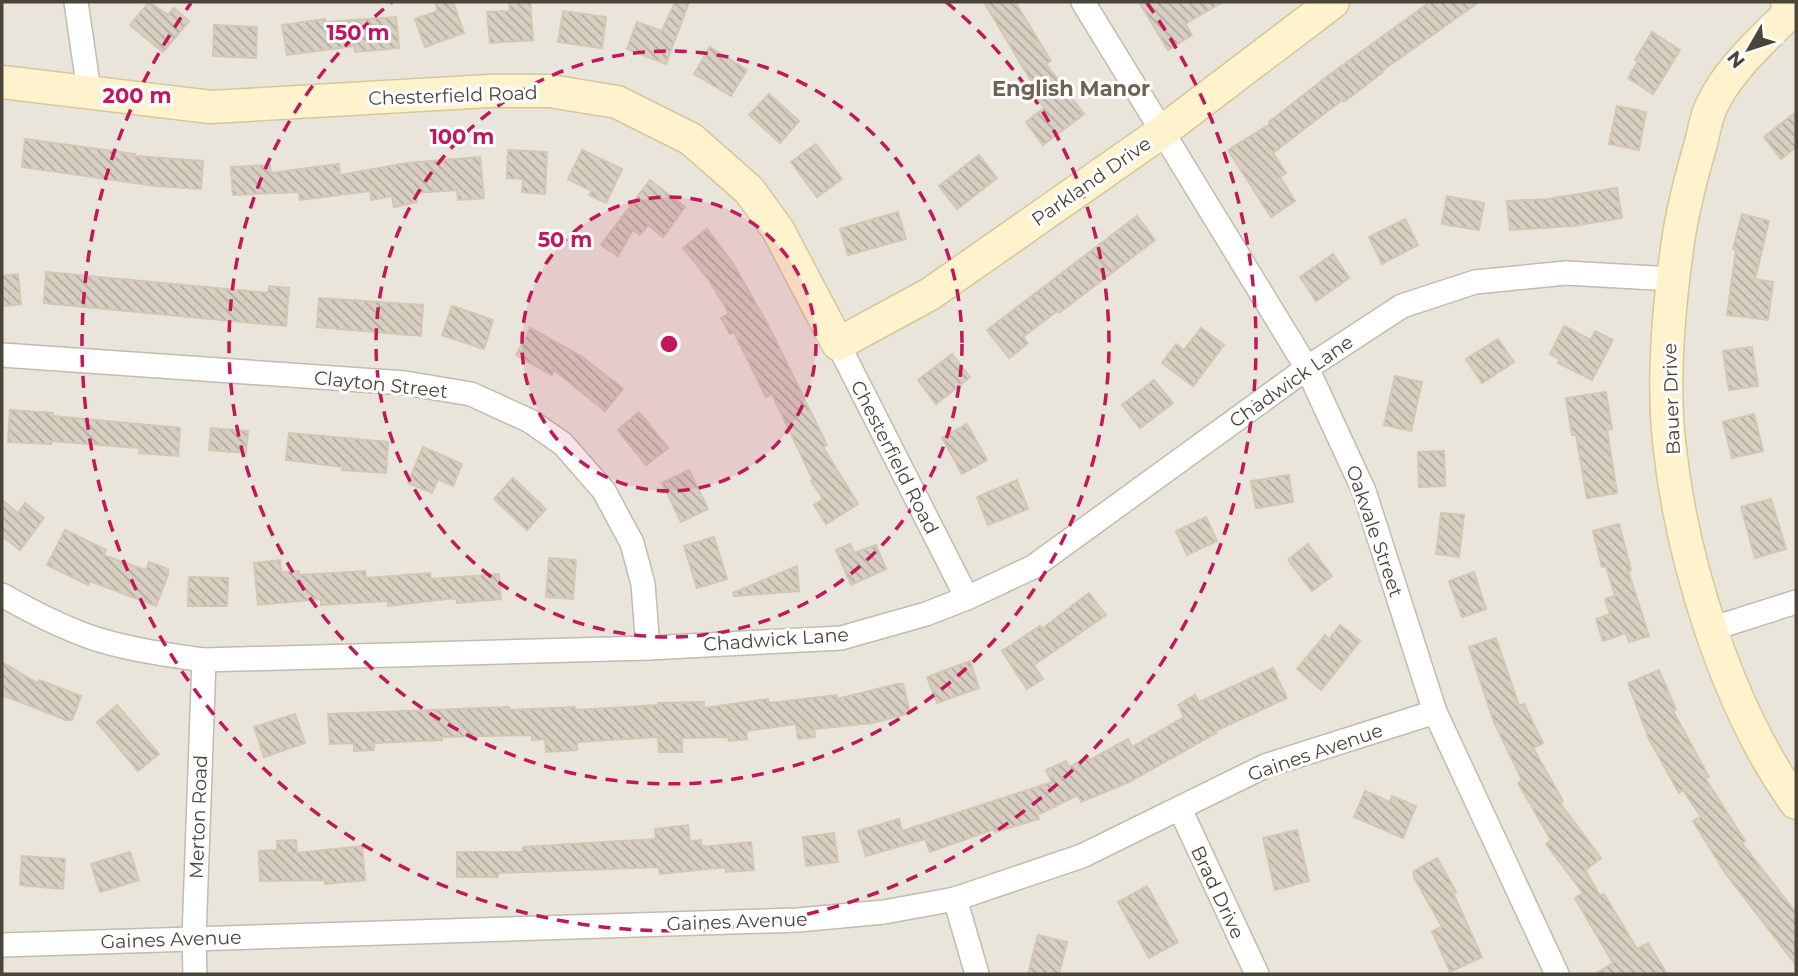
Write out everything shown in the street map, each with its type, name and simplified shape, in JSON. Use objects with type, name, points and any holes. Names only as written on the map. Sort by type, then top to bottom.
[{"type":"street","points":[[76,2],[89,91]]},
{"type":"street","name":"Oakvale Street","points":[[1083,2],[1307,368],[1364,491],[1435,712],[1557,974]]},
{"type":"street","name":"Parkland Drive","points":[[838,344],[930,294],[1163,131],[1333,2]]},
{"type":"street","name":"Bauer Drive","points":[[1793,8],[1734,69],[1711,108],[1685,199],[1672,279],[1667,365],[1669,441],[1686,544],[1711,629],[1741,704],[1783,785],[1796,803]]},
{"type":"street","name":"Chesterfield Road","points":[[2,82],[211,107],[489,91],[550,91],[617,102],[691,139],[748,190],[778,230],[967,598]]},
{"type":"street","name":"Chadwick Lane","points":[[2,595],[46,619],[95,639],[149,653],[204,660],[648,648],[841,638],[926,614],[1033,567],[1307,368],[1402,306],[1475,282],[1566,273],[1672,279]]},
{"type":"street","name":"Clayton Street","points":[[2,355],[405,383],[471,394],[530,421],[563,444],[604,491],[632,543],[643,584],[648,648]]},
{"type":"street","points":[[1711,629],[1796,602]]},
{"type":"street","name":"Merton Road","points":[[195,974],[204,660]]},
{"type":"street","name":"Gaines Avenue","points":[[2,945],[797,920],[884,912],[955,899],[1082,856],[1265,766],[1435,712]]},
{"type":"street","name":"Brad Drive","points":[[1180,809],[1256,974]]},
{"type":"street","points":[[955,899],[977,974]]},
{"type":"shaded area","points":[[2,2],[1796,2],[1796,974],[2,974]]},
{"type":"building","points":[[149,2],[168,15],[174,8],[189,21],[163,52],[130,25]]},
{"type":"building","points":[[435,2],[453,2],[464,33],[425,47],[415,19],[438,11]]},
{"type":"building","points":[[509,2],[530,2],[533,40],[490,43],[487,12],[510,11]]},
{"type":"building","points":[[675,2],[689,2],[666,64],[627,49],[637,22],[662,31]]},
{"type":"building","points":[[984,2],[1015,2],[1051,61],[1046,64],[1084,114],[1043,145],[1026,122],[1044,108],[1037,98],[1040,96]]},
{"type":"building","points":[[1139,2],[1223,2],[1185,24],[1192,35],[1168,50]]},
{"type":"building","points":[[1430,2],[1479,2],[1273,153],[1286,173],[1280,177],[1295,201],[1271,217],[1228,150],[1270,124],[1269,122],[1325,78]]},
{"type":"building","points":[[563,11],[606,17],[602,48],[558,42]]},
{"type":"building","points":[[396,17],[399,48],[355,52],[355,46],[287,55],[282,25],[325,19],[325,22]]},
{"type":"building","points":[[214,25],[257,27],[256,58],[213,56]]},
{"type":"building","points":[[1652,32],[1680,50],[1653,94],[1628,78],[1638,62],[1635,60]]},
{"type":"building","points":[[710,47],[747,70],[731,96],[694,74]]},
{"type":"building","points":[[769,94],[799,121],[780,143],[749,115]]},
{"type":"building","points":[[1617,106],[1646,112],[1639,150],[1609,144]]},
{"type":"building","points":[[1796,112],[1796,147],[1781,159],[1764,137]]},
{"type":"building","points":[[25,139],[135,154],[134,156],[203,161],[201,189],[156,186],[22,167]]},
{"type":"building","points":[[816,144],[842,179],[817,197],[791,162]]},
{"type":"building","points":[[508,150],[547,152],[545,194],[522,192],[523,179],[507,178]]},
{"type":"building","points":[[582,150],[622,169],[606,203],[589,195],[592,191],[568,179]]},
{"type":"building","points":[[979,155],[997,178],[957,209],[939,186]]},
{"type":"building","points":[[480,157],[484,198],[458,200],[457,190],[415,193],[417,202],[394,207],[392,196],[371,200],[370,191],[300,200],[299,192],[233,195],[231,167],[270,165],[271,173],[339,164],[340,175],[407,163]]},
{"type":"building","points":[[650,180],[685,207],[663,237],[648,225],[640,235],[633,230],[618,256],[601,245]]},
{"type":"building","points":[[1617,188],[1622,218],[1572,226],[1510,230],[1507,201],[1547,199]]},
{"type":"building","points":[[1447,196],[1484,203],[1479,230],[1442,224]]},
{"type":"building","points":[[898,212],[906,239],[848,255],[840,229]]},
{"type":"building","points":[[1742,214],[1769,221],[1755,279],[1773,282],[1768,320],[1727,315],[1736,250],[1733,249]]},
{"type":"building","points":[[1137,216],[1155,240],[1023,337],[1028,343],[1009,358],[987,330]]},
{"type":"building","points":[[1405,219],[1418,245],[1382,264],[1369,237]]},
{"type":"building","points":[[707,229],[732,262],[768,325],[827,445],[823,447],[858,504],[826,524],[814,505],[823,499],[811,481],[813,480],[772,394],[766,397],[734,332],[730,334],[721,318],[729,313],[709,280],[683,248]]},
{"type":"building","points":[[1333,254],[1349,278],[1316,301],[1300,277]]},
{"type":"building","points":[[46,272],[268,293],[269,286],[289,288],[286,326],[44,303]]},
{"type":"building","points":[[18,274],[21,304],[2,306],[2,276]]},
{"type":"building","points":[[319,298],[423,305],[421,336],[317,327]]},
{"type":"building","points":[[452,306],[493,320],[484,349],[442,335]]},
{"type":"building","points":[[1564,326],[1591,340],[1595,331],[1613,340],[1592,380],[1558,363],[1560,359],[1550,354]]},
{"type":"building","points":[[530,328],[581,356],[623,389],[605,411],[554,370],[552,375],[516,355]]},
{"type":"building","points":[[1201,328],[1224,345],[1193,386],[1162,363],[1176,344],[1184,350]]},
{"type":"building","points":[[1498,339],[1514,362],[1482,383],[1466,359]]},
{"type":"building","points":[[1752,347],[1758,386],[1729,390],[1723,351]]},
{"type":"building","points":[[952,354],[970,377],[936,404],[918,380]]},
{"type":"building","points":[[1395,376],[1422,382],[1411,431],[1384,425]]},
{"type":"building","points":[[1154,380],[1173,403],[1140,428],[1122,405]]},
{"type":"building","points":[[1606,392],[1612,429],[1607,430],[1617,493],[1587,498],[1576,435],[1572,435],[1566,398]]},
{"type":"building","points":[[10,410],[180,428],[178,456],[139,453],[140,448],[51,441],[51,444],[8,442]]},
{"type":"building","points":[[639,412],[668,448],[646,465],[618,430]]},
{"type":"building","points":[[1754,414],[1763,451],[1732,458],[1723,422]]},
{"type":"building","points":[[967,424],[987,460],[962,474],[942,438]]},
{"type":"building","points":[[211,428],[248,431],[246,453],[209,450]]},
{"type":"building","points":[[289,433],[388,442],[386,473],[342,470],[343,467],[286,460]]},
{"type":"building","points":[[423,447],[462,464],[453,486],[438,479],[432,493],[408,483]]},
{"type":"building","points":[[1444,451],[1445,486],[1419,487],[1418,452]]},
{"type":"building","points":[[689,470],[708,509],[681,522],[662,483]]},
{"type":"building","points":[[1289,475],[1293,502],[1256,508],[1251,481]]},
{"type":"building","points":[[513,478],[546,509],[527,530],[494,499]]},
{"type":"building","points":[[1017,480],[1028,509],[988,525],[977,497]]},
{"type":"building","points":[[1771,499],[1786,549],[1755,558],[1741,507]]},
{"type":"building","points":[[2,500],[18,513],[25,503],[44,518],[20,550],[2,536]]},
{"type":"building","points":[[1441,513],[1464,515],[1459,557],[1436,554]]},
{"type":"building","points":[[1206,517],[1217,541],[1187,555],[1176,531]]},
{"type":"building","points":[[1619,524],[1631,570],[1628,571],[1649,636],[1629,642],[1626,633],[1603,641],[1596,619],[1610,614],[1605,599],[1615,596],[1606,566],[1602,567],[1593,531]]},
{"type":"building","points":[[65,530],[106,550],[103,555],[146,570],[149,562],[168,569],[156,606],[90,581],[88,585],[47,565]]},
{"type":"building","points":[[714,537],[727,579],[697,588],[684,546]]},
{"type":"building","points":[[850,544],[854,553],[876,545],[886,569],[851,585],[836,550]]},
{"type":"building","points":[[1308,544],[1332,576],[1312,591],[1288,560]]},
{"type":"building","points":[[549,558],[576,560],[573,599],[546,597]]},
{"type":"building","points":[[280,560],[281,572],[299,571],[299,575],[365,571],[366,578],[430,573],[431,579],[499,574],[501,599],[457,603],[456,598],[388,606],[388,601],[321,605],[321,599],[258,605],[254,563]]},
{"type":"building","points":[[797,566],[799,591],[734,596],[733,593]]},
{"type":"building","points":[[1474,572],[1486,609],[1462,617],[1449,581]]},
{"type":"building","points":[[189,577],[228,578],[227,606],[188,606]]},
{"type":"building","points":[[1089,593],[1106,615],[1034,665],[1043,679],[1027,689],[1002,651],[1040,626],[1042,629]]},
{"type":"building","points":[[1340,625],[1360,641],[1321,690],[1297,669],[1325,635],[1329,639]]},
{"type":"building","points":[[1496,638],[1519,706],[1524,704],[1543,743],[1533,748],[1563,801],[1560,803],[1601,858],[1585,870],[1600,896],[1604,894],[1637,949],[1648,943],[1667,974],[1595,974],[1613,963],[1575,898],[1583,893],[1546,844],[1551,840],[1518,783],[1522,780],[1494,722],[1469,647]]},
{"type":"building","points":[[970,661],[979,688],[937,703],[927,677]]},
{"type":"building","points":[[2,662],[37,683],[39,680],[81,696],[72,720],[2,695]]},
{"type":"building","points":[[1273,668],[1287,698],[1215,731],[1216,733],[1129,782],[1081,802],[1078,795],[1037,815],[1039,819],[995,832],[994,829],[930,852],[925,839],[866,856],[858,831],[899,819],[902,831],[1052,782],[1046,770],[1066,761],[1069,767],[1088,757],[1090,760],[1128,739],[1132,747],[1184,717],[1178,705],[1195,695],[1199,702]]},
{"type":"building","points":[[1659,670],[1676,710],[1673,711],[1709,777],[1705,778],[1745,841],[1742,843],[1796,913],[1796,965],[1726,874],[1693,821],[1701,817],[1683,790],[1679,793],[1649,739],[1628,683]]},
{"type":"building","points":[[903,684],[910,713],[872,723],[814,729],[815,737],[798,739],[796,724],[746,731],[747,739],[729,741],[728,737],[682,738],[682,752],[659,752],[658,737],[577,742],[577,750],[546,752],[545,739],[532,740],[532,735],[442,737],[442,740],[374,743],[374,750],[354,751],[354,743],[330,744],[328,714],[509,707],[509,710],[575,707],[575,710],[704,702],[704,708],[768,699],[769,703],[837,695],[837,699]]},
{"type":"building","points":[[117,705],[159,754],[138,771],[97,722]]},
{"type":"building","points":[[295,714],[305,743],[264,757],[254,727]]},
{"type":"building","points":[[1365,791],[1390,802],[1392,796],[1416,806],[1403,838],[1354,817]]},
{"type":"building","points":[[688,825],[690,841],[701,840],[702,847],[751,842],[754,870],[726,872],[726,867],[660,874],[659,867],[457,877],[457,852],[523,852],[523,847],[656,839],[655,829]]},
{"type":"building","points":[[1297,830],[1309,881],[1275,890],[1263,838]]},
{"type":"building","points":[[834,833],[838,862],[806,866],[803,837]]},
{"type":"building","points":[[296,840],[297,853],[362,846],[365,880],[325,884],[325,880],[260,881],[259,851],[277,850],[277,841]]},
{"type":"building","points":[[130,852],[139,880],[100,892],[91,864]]},
{"type":"building","points":[[22,856],[65,859],[63,889],[20,885]]},
{"type":"building","points":[[1437,858],[1456,892],[1453,893],[1482,957],[1450,972],[1432,931],[1442,927],[1414,877],[1414,871]]},
{"type":"building","points":[[1147,886],[1178,942],[1149,958],[1118,902]]},
{"type":"building","points":[[1038,935],[1067,942],[1059,974],[1028,974]]},
{"type":"district","name":"English Manor","points":[[1071,89]]}]
